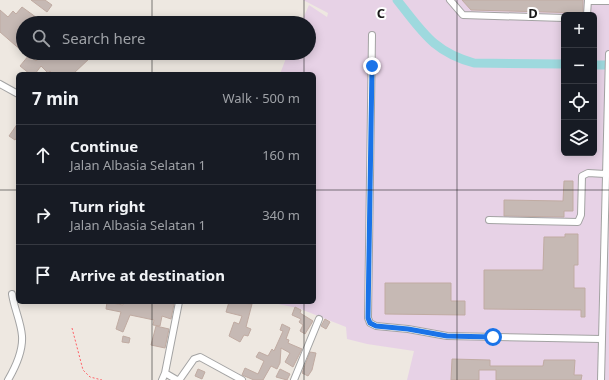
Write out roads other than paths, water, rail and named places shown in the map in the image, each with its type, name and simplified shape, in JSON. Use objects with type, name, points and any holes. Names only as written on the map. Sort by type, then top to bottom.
[{"type":"street","points":[[450,0],[463,16],[561,18]]},
{"type":"street","points":[[587,12],[588,0],[609,1]]},
{"type":"street","points":[[372,35],[368,318],[370,323],[376,326],[408,329],[447,336],[601,339]]},
{"type":"street","points":[[601,380],[609,54]]},
{"type":"street","points":[[0,84],[16,93]]},
{"type":"street","points":[[489,220],[578,222],[581,215],[580,183],[582,176],[588,173],[605,174]]},
{"type":"street","points":[[8,380],[13,371],[22,344],[22,335],[14,308],[12,294]]},
{"type":"street","points":[[162,380],[165,373],[179,304]]},
{"type":"street","points":[[294,380],[319,319]]},
{"type":"street","points":[[165,373],[177,380],[180,379],[194,358],[200,357],[242,380]]},
{"type":"waterway","points":[[397,0],[430,39],[448,53],[460,58],[474,63],[561,64]]},
{"type":"waterway","points":[[597,65],[609,65]]}]
